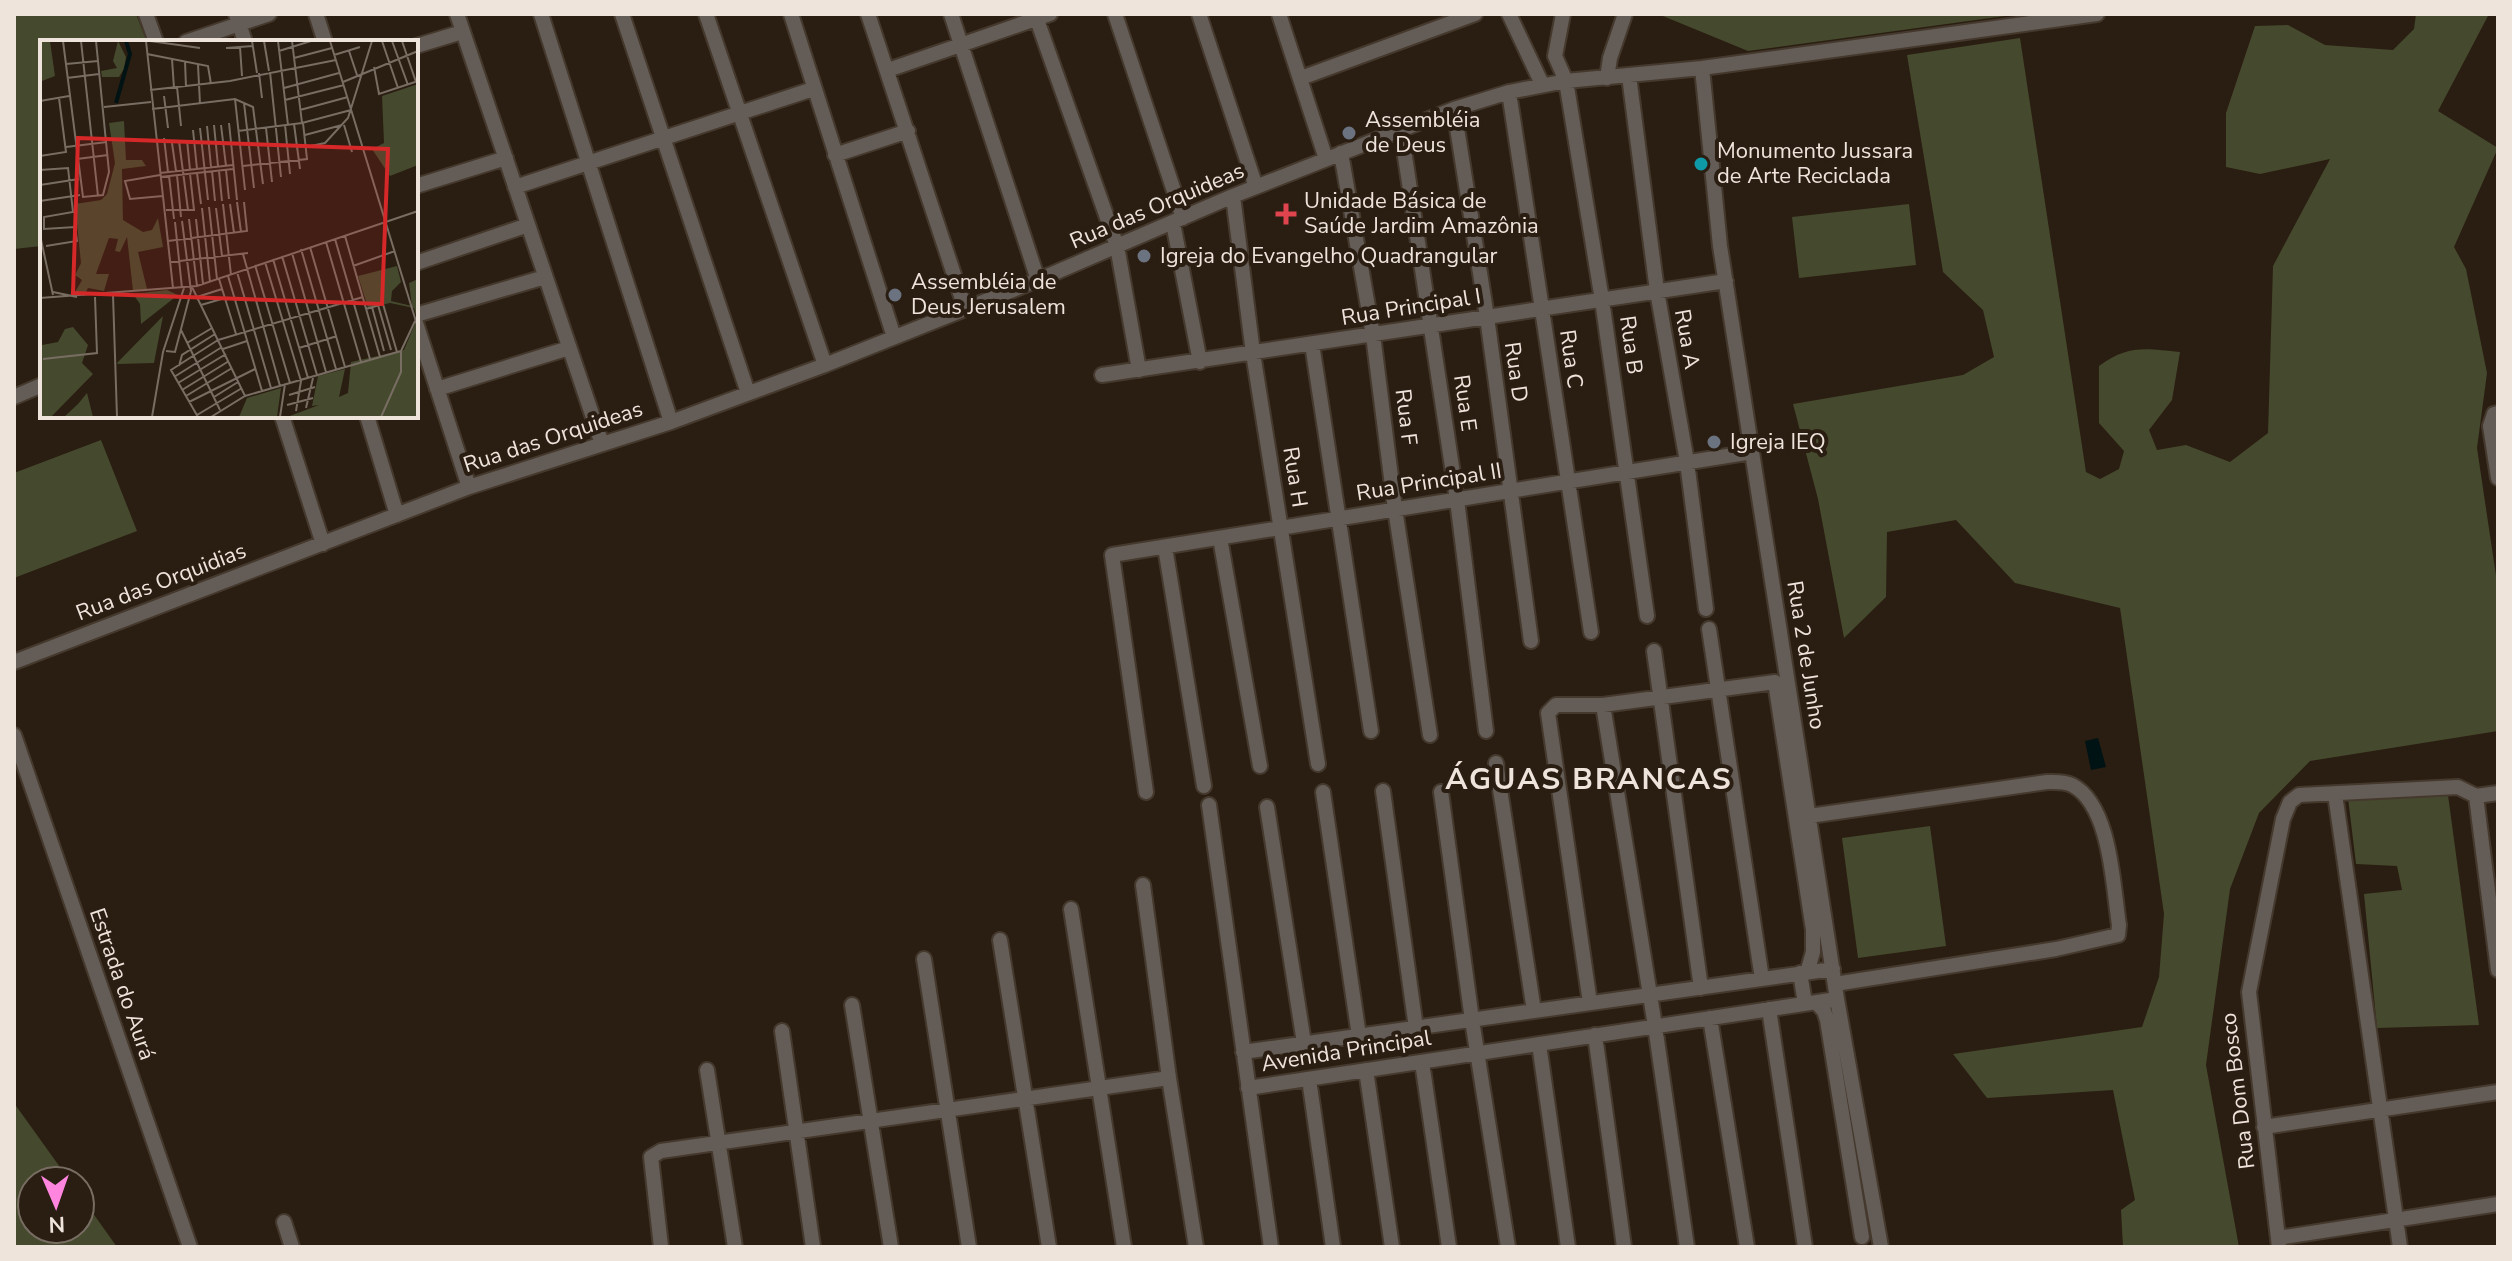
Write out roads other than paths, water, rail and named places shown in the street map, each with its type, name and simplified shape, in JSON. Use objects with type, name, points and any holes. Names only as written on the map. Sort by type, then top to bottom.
[{"type":"street","points":[[146,14],[155,40]]},
{"type":"street","points":[[191,40],[238,19],[269,14]]},
{"type":"street","points":[[316,14],[324,40]]},
{"type":"street","points":[[457,14],[602,444]]},
{"type":"street","points":[[541,14],[671,422]]},
{"type":"street","points":[[622,14],[748,393]]},
{"type":"street","points":[[706,14],[825,365]]},
{"type":"street","points":[[791,14],[894,337]]},
{"type":"street","points":[[868,14],[965,308]]},
{"type":"street","points":[[951,14],[1038,280]]},
{"type":"street","points":[[1115,14],[1178,221],[1200,362]]},
{"type":"street","points":[[1199,14],[1256,187]]},
{"type":"street","points":[[1279,14],[1326,159]]},
{"type":"street","points":[[1301,78],[1475,14]]},
{"type":"street","points":[[1509,14],[1542,84]]},
{"type":"street","name":"Rua B","points":[[1563,14],[1554,52],[1566,81],[1602,300],[1647,616]]},
{"type":"street","points":[[1607,78],[1610,58],[1625,14]]},
{"type":"street","name":"Rua das Orquideas","points":[[323,544],[469,487],[671,422],[825,365],[1038,280],[1233,196],[1454,109],[1509,92],[1542,84],[1702,68],[2097,14]]},
{"type":"street","points":[[888,70],[1040,16],[1117,246],[1139,370]]},
{"type":"street","points":[[238,19],[244,40]]},
{"type":"street","points":[[418,45],[462,32]]},
{"type":"street","name":"Rua 2 de Junho","points":[[1702,68],[1720,246],[1835,984],[1881,1247]]},
{"type":"street","name":"Rua A","points":[[1629,76],[1657,291],[1687,462],[1706,609]]},
{"type":"street","points":[[515,187],[813,89]]},
{"type":"street","name":"Rua C","points":[[1509,92],[1591,632]]},
{"type":"street","name":"Rua D","points":[[1454,109],[1487,317],[1531,641]]},
{"type":"street","name":"Rua E","points":[[1401,130],[1457,500],[1486,731]]},
{"type":"street","points":[[835,155],[908,131]]},
{"type":"street","name":"Rua F","points":[[1341,153],[1373,335],[1395,509],[1430,735]]},
{"type":"street","points":[[418,185],[506,158]]},
{"type":"street","name":"Rua H","points":[[1233,196],[1253,353],[1318,764]]},
{"type":"street","points":[[418,262],[528,225]]},
{"type":"street","points":[[418,314],[545,277]]},
{"type":"street","name":"Rua Principal I","points":[[1102,375],[1726,281]]},
{"type":"street","points":[[418,329],[469,487]]},
{"type":"street","points":[[1312,344],[1371,731]]},
{"type":"street","points":[[437,389],[569,348]]},
{"type":"street","points":[[14,397],[40,386]]},
{"type":"street","points":[[2498,413],[2494,414],[2490,426],[2498,478]]},
{"type":"street","points":[[283,418],[323,544]]},
{"type":"street","points":[[368,418],[397,515]]},
{"type":"street","name":"Rua Principal II","points":[[1146,792],[1112,555],[1752,452]]},
{"type":"street","points":[[1220,538],[1260,766]]},
{"type":"street","name":"Rua das Orquidias","points":[[14,662],[323,544]]},
{"type":"street","points":[[1165,547],[1204,786]]},
{"type":"street","points":[[1709,629],[1762,979]]},
{"type":"street","points":[[1654,651],[1701,988]]},
{"type":"street","points":[[1590,1003],[1548,713],[1556,705],[1603,705],[1775,682],[1813,930],[1813,952],[1803,973],[1810,1003],[1824,1011],[1827,1020],[1862,1237]]},
{"type":"street","points":[[1603,705],[1687,1247]]},
{"type":"street","name":"Estrada do Aurá","points":[[14,735],[190,1247]]},
{"type":"street","points":[[1496,763],[1534,1011]]},
{"type":"street","points":[[1809,816],[2047,782],[2070,784],[2092,805],[2103,829],[2119,931],[2118,935],[2056,949],[1835,984]]},
{"type":"street","points":[[2400,1247],[2335,794],[2458,787],[2476,796],[2498,793]]},
{"type":"street","points":[[1383,791],[1416,1028]]},
{"type":"street","points":[[1323,792],[1359,1036]]},
{"type":"street","points":[[1441,792],[1472,1020],[1508,1247]]},
{"type":"street","name":"Rua Dom Bosco","points":[[2279,1242],[2249,992],[2283,819],[2290,802],[2299,795],[2335,794]]},
{"type":"street","points":[[2476,796],[2498,970]]},
{"type":"street","points":[[1209,805],[1243,1052]]},
{"type":"street","points":[[1267,807],[1304,1043]]},
{"type":"street","points":[[1143,885],[1196,1247]]},
{"type":"street","points":[[1071,909],[1124,1247]]},
{"type":"street","points":[[1000,940],[1049,1247]]},
{"type":"street","points":[[924,959],[969,1247]]},
{"type":"street","name":"Avenida Principal","points":[[1803,973],[1835,984],[1810,1003],[1248,1088],[1243,1052],[1803,973]]},
{"type":"street","points":[[852,1005],[891,1247]]},
{"type":"street","points":[[1769,1009],[1805,1247]]},
{"type":"street","points":[[1710,1018],[1747,1247]]},
{"type":"street","points":[[782,1031],[813,1247]]},
{"type":"street","points":[[1595,1035],[1624,1247]]},
{"type":"street","points":[[1539,1044],[1568,1247]]},
{"type":"street","points":[[1422,1062],[1449,1247]]},
{"type":"street","points":[[707,1070],[735,1247]]},
{"type":"street","points":[[1366,1070],[1392,1247]]},
{"type":"street","points":[[661,1247],[651,1157],[661,1151],[1169,1078]]},
{"type":"street","points":[[1309,1079],[1333,1247]]},
{"type":"street","points":[[1248,1088],[1271,1247]]},
{"type":"street","points":[[2264,1127],[2498,1092]]},
{"type":"street","points":[[2279,1242],[2498,1204]]},
{"type":"street","points":[[284,1222],[292,1247]]},
{"type":"place","name":"Assembléia de Deus","points":[[1349,133]]},
{"type":"place","name":"Monumento Jussara de Arte Reciclada","points":[[1701,164]]},
{"type":"place","name":"Unidade Básica de Saúde Jardim Amazônia","points":[[1286,214]]},
{"type":"place","name":"Igreja do Evangelho Quadrangular","points":[[1144,256]]},
{"type":"place","name":"Assembléia de Deus Jerusalem","points":[[895,295]]},
{"type":"place","name":"Igreja IEQ","points":[[1714,442]]},
{"type":"district","name":"ÁGUAS BRANCAS","points":[[1589,779]]}]
